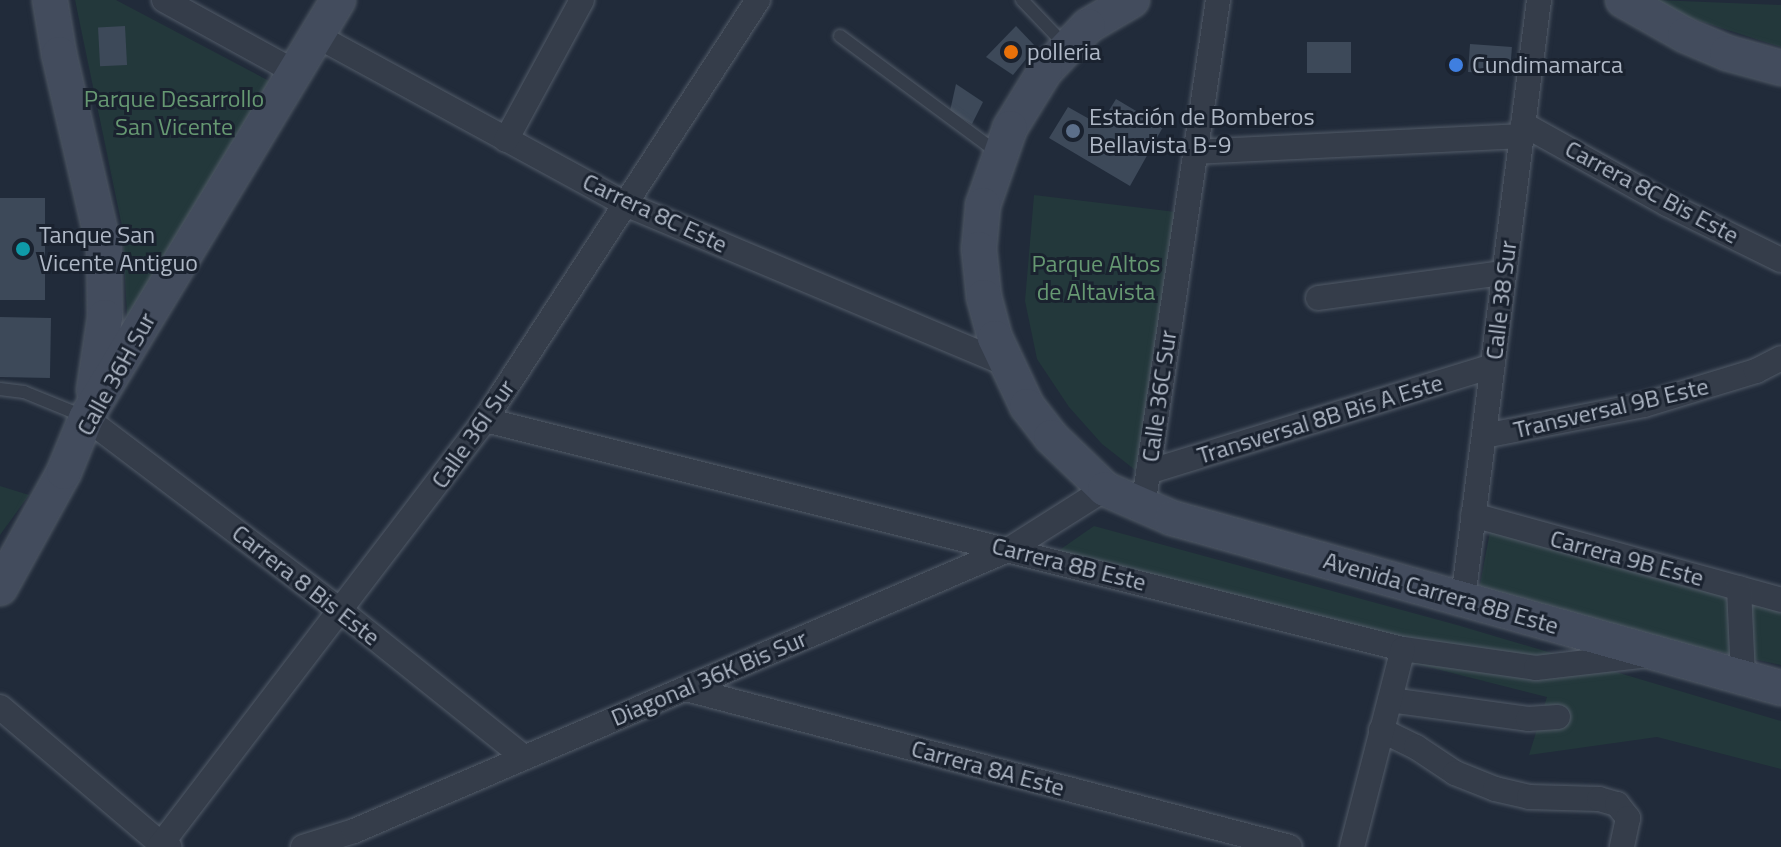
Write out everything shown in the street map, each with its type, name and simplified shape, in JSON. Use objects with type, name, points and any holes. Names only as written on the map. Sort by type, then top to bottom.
[{"type":"main road","points":[[50,0],[59,54],[104,247],[106,282],[101,352],[86,418]]},
{"type":"main road","name":"Calle 36H Sur","points":[[0,588],[57,486],[86,418],[319,37],[338,0]]},
{"type":"main road","name":"Avenida Carrera 8B Este","points":[[1132,0],[1088,26],[1066,46],[1026,100],[999,153],[983,205],[979,249],[984,297],[1004,363],[1027,406],[1051,437],[1105,489],[1143,507],[1781,688]]},
{"type":"main road","points":[[1623,0],[1699,41],[1755,63],[1781,68]]},
{"type":"street","points":[[164,0],[297,73]]},
{"type":"street","points":[[506,140],[582,0]]},
{"type":"street","name":"Calle 36I Sur","points":[[163,846],[485,420],[623,203],[758,0]]},
{"type":"street","name":"Calle 36C Sur","points":[[1143,507],[1218,0]]},
{"type":"street","name":"Calle 38 Sur","points":[[1463,599],[1539,0]]},
{"type":"street","name":"Carrera 8C Este","points":[[319,37],[623,203],[1004,363]]},
{"type":"street","points":[[1195,152],[1522,130]]},
{"type":"street","name":"Carrera 8C Bis Este","points":[[1522,130],[1781,260]]},
{"type":"street","points":[[1318,298],[1504,273]]},
{"type":"street","name":"Transversal 9B Este","points":[[1484,436],[1644,405],[1756,371],[1781,358]]},
{"type":"street","name":"Transversal 8B Bis A Este","points":[[1148,472],[1492,366]]},
{"type":"street","name":"Carrera 8 Bis Este","points":[[86,418],[340,610],[522,756]]},
{"type":"street","name":"Carrera 8B Este","points":[[485,420],[1403,649],[1536,668],[1584,665],[1657,653]]},
{"type":"street","name":"Diagonal 36K Bis Sur","points":[[303,847],[354,831],[522,756],[1010,549],[1105,489]]},
{"type":"street","name":"Carrera 9B Este","points":[[1473,515],[1781,600]]},
{"type":"street","points":[[1739,588],[1743,677]]},
{"type":"street","points":[[1352,847],[1403,649]]},
{"type":"street","name":"Carrera 8A Este","points":[[686,689],[1290,847]]},
{"type":"street","points":[[1390,700],[1528,719],[1558,717]]},
{"type":"street","points":[[0,707],[163,846]]},
{"type":"street","points":[[1381,730],[1416,747],[1455,773],[1495,789],[1529,797],[1599,799],[1617,804],[1628,818],[1622,847]]},
{"type":"lane","points":[[1022,0],[1066,46]]},
{"type":"lane","points":[[840,36],[999,153]]},
{"type":"lane","points":[[0,389],[24,392],[86,418]]},
{"type":"green space","name":"Parque Desarrollo San Vicente","points":[[75,0],[116,0],[275,84],[128,331],[122,226]]},
{"type":"green space","points":[[1656,0],[1781,5],[1781,47],[1684,16]]},
{"type":"green space","name":"Parque Altos de Altavista","points":[[1034,195],[1176,212],[1139,473],[1102,444],[1069,407],[1037,359],[1025,301]]},
{"type":"green space","points":[[0,486],[29,495],[0,535]]},
{"type":"green space","points":[[1492,521],[1781,600],[1781,665],[1659,639],[1479,590]]},
{"type":"green space","points":[[1094,526],[1457,625],[1781,721],[1781,769],[1657,737],[1529,755],[1547,697],[1035,567]]},
{"type":"building","points":[[125,26],[127,65],[100,66],[98,27]]},
{"type":"building","name":"polleria","points":[[1016,26],[1036,47],[1013,75],[986,57]]},
{"type":"building","points":[[1307,42],[1351,42],[1351,73],[1307,73]]},
{"type":"building","points":[[1470,44],[1512,47],[1510,75],[1468,72]]},
{"type":"building","points":[[956,84],[983,102],[972,124],[950,111]]},
{"type":"building","points":[[1116,99],[1163,127],[1130,186],[1049,138],[1068,107],[1100,125]]},
{"type":"building","name":"Tanque San Vicente Antiguo","points":[[0,198],[45,198],[45,300],[0,300]]},
{"type":"building","points":[[0,317],[51,318],[50,378],[0,377]]},
{"type":"place","name":"polleria","points":[[1011,52]]},
{"type":"place","name":"Cundimamarca","points":[[1456,65]]},
{"type":"place","name":"Estación de Bomberos Bellavista B-9","points":[[1073,131]]},
{"type":"place","name":"Tanque San Vicente Antiguo","points":[[23,249]]}]
